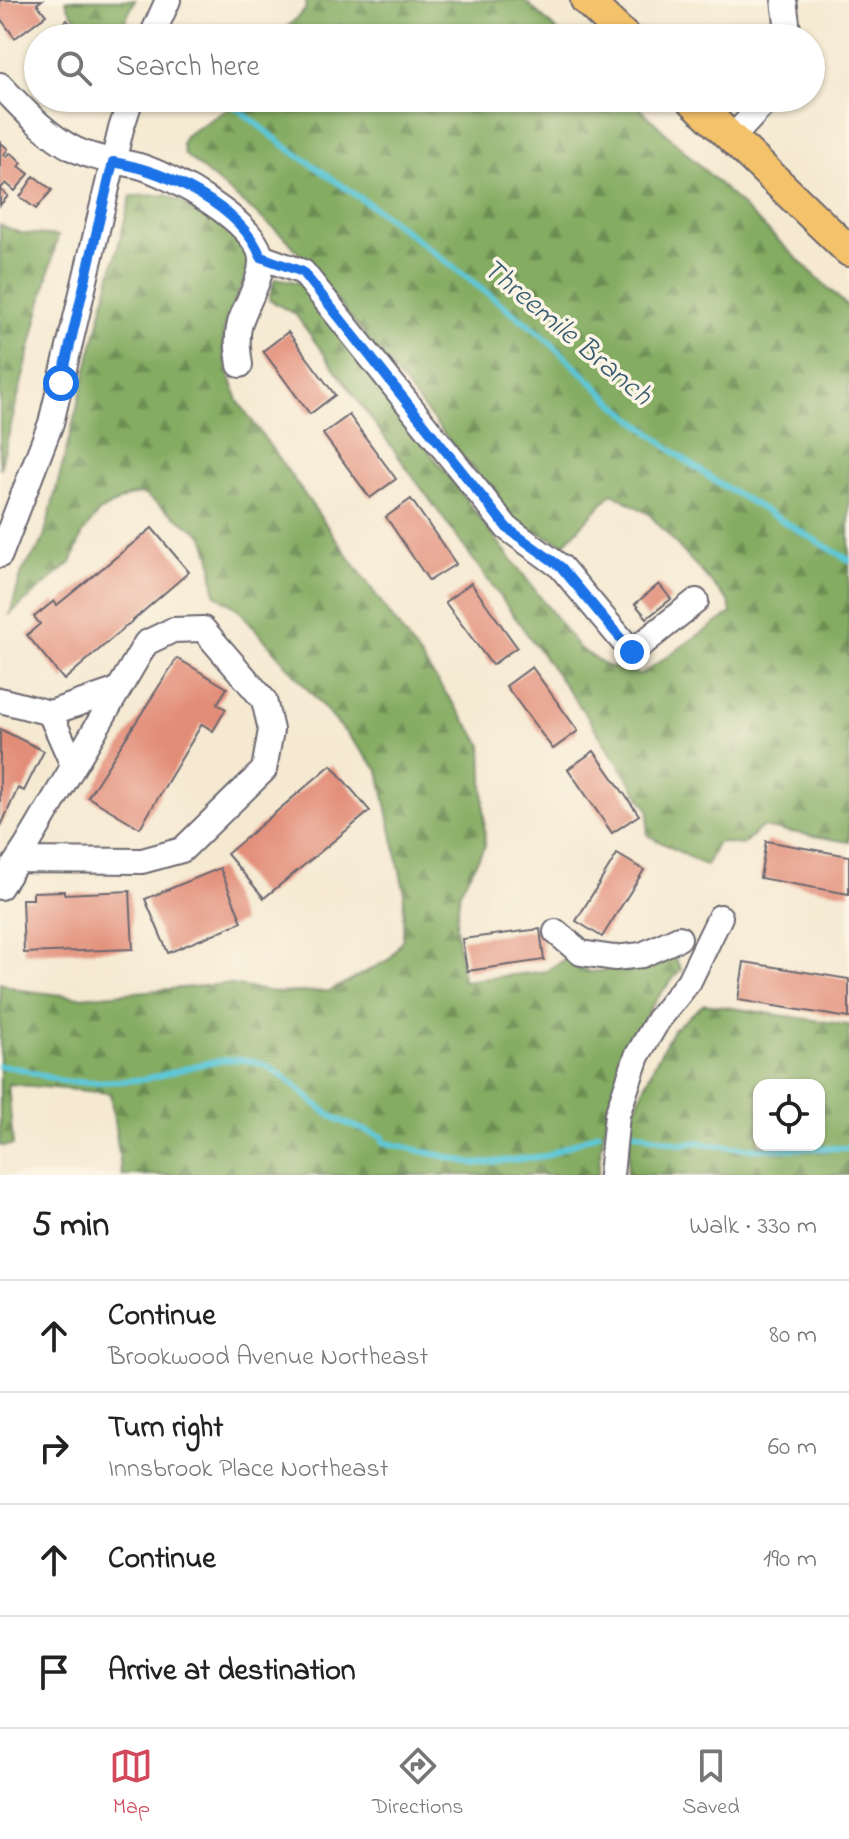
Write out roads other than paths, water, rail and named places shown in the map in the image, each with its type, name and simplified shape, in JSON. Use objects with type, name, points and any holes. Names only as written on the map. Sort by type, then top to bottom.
[{"type":"main road","points":[[586,0],[611,24]]},
{"type":"main road","points":[[705,112],[849,251]]},
{"type":"street","points":[[157,24],[168,0]]},
{"type":"street","points":[[784,0],[787,24]]},
{"type":"street","points":[[0,85],[24,108]]},
{"type":"street","points":[[28,112],[70,147],[174,179],[228,214],[255,242],[261,257],[259,275],[240,324],[237,339],[240,365]]},
{"type":"street","points":[[0,555],[51,423],[127,112]]},
{"type":"street","points":[[732,138],[756,112]]},
{"type":"street","points":[[261,257],[303,272],[507,528],[561,567],[632,652],[696,601]]},
{"type":"street","points":[[0,887],[146,643],[173,630],[203,629],[264,700],[271,730],[264,770],[182,850],[142,861],[18,860]]},
{"type":"street","points":[[0,700],[50,713],[118,690]]},
{"type":"street","points":[[50,713],[73,765]]},
{"type":"street","points":[[556,932],[581,953],[614,958],[642,955],[720,917],[689,981],[658,1020],[637,1056],[617,1115],[611,1175]]},
{"type":"waterway","name":"Threemile Branch","points":[[242,112],[386,216],[541,334],[617,406],[678,455],[718,483],[849,560]]},
{"type":"waterway","points":[[0,1066],[67,1082],[102,1082],[144,1079],[225,1060],[252,1061],[286,1078],[337,1119],[383,1137],[383,1142],[477,1164],[545,1156],[599,1133]]},
{"type":"waterway","points":[[629,1131],[679,1144],[699,1142],[758,1149],[849,1148]]}]
